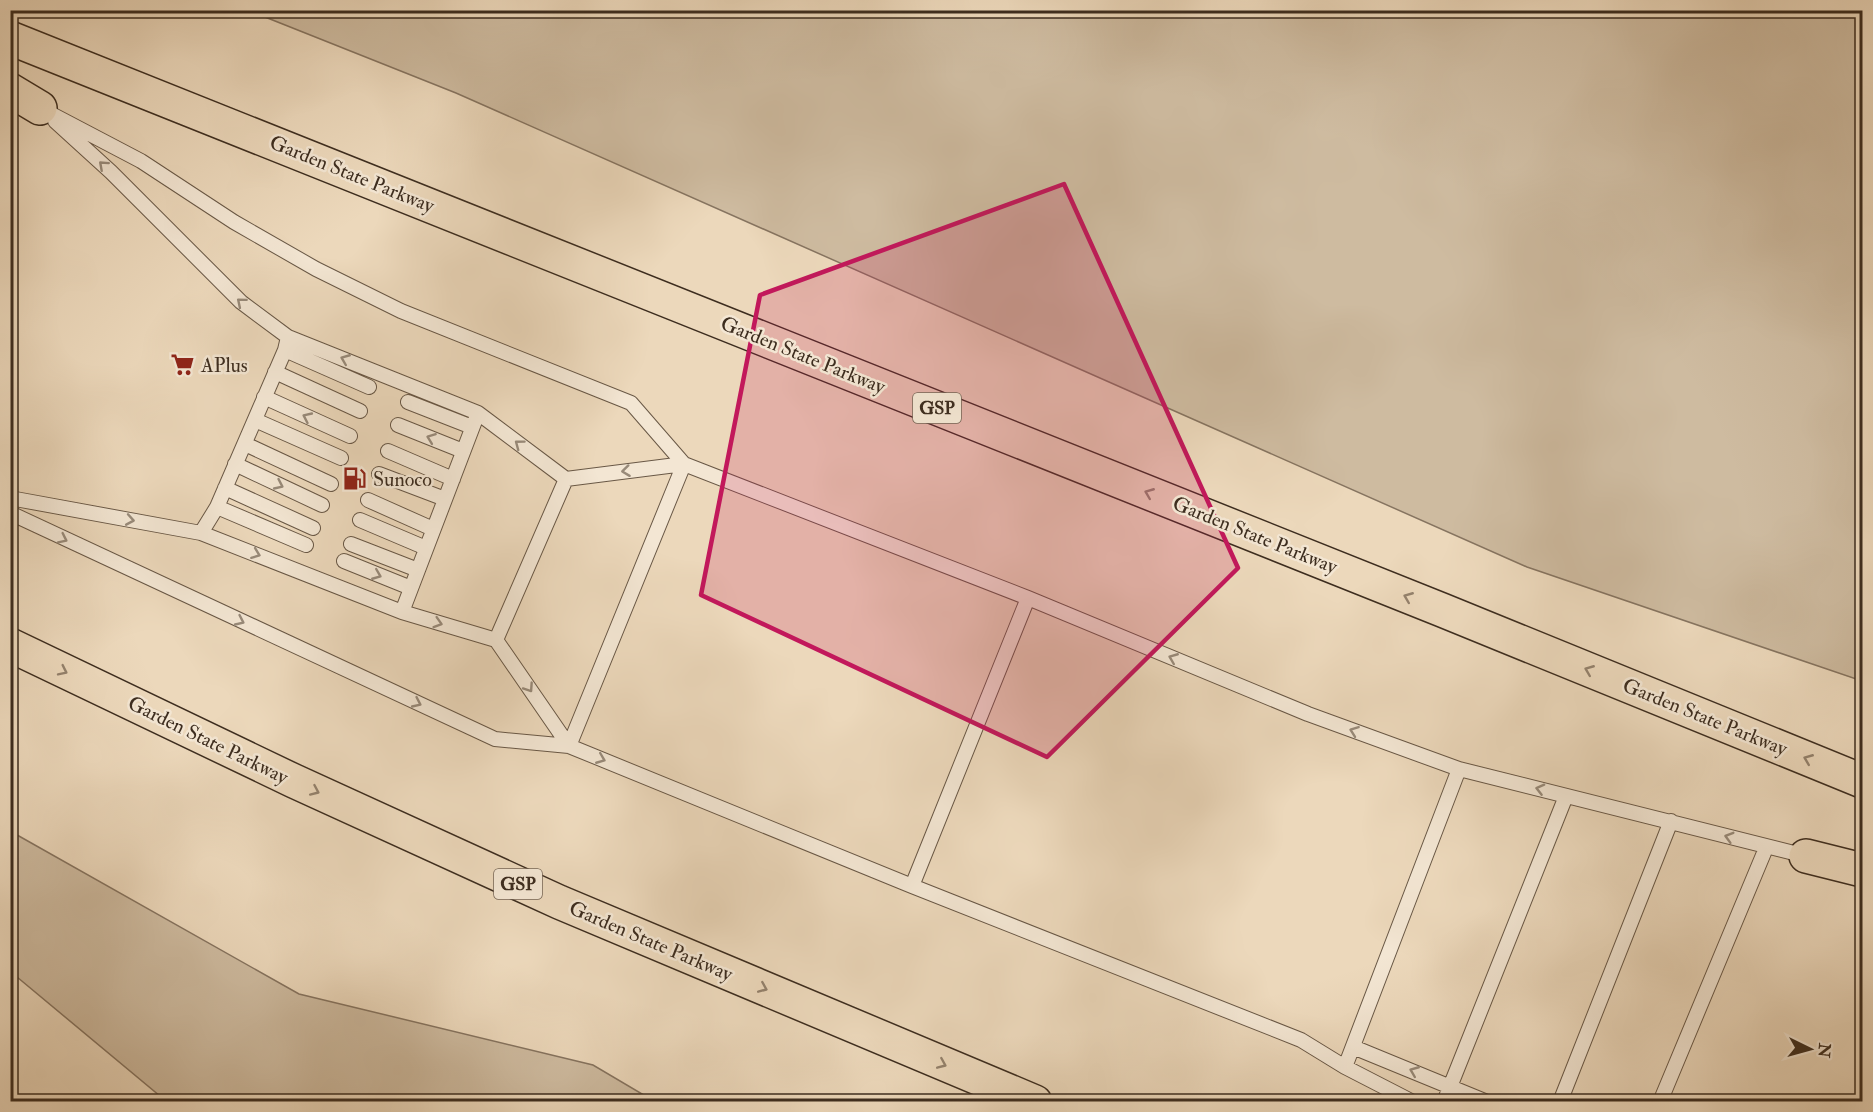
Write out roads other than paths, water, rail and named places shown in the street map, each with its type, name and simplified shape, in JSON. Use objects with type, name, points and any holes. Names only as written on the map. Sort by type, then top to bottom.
[{"type":"highway","name":"Garden State Parkway","points":[[10,38],[1863,781]]},
{"type":"highway","points":[[10,90],[40,108]]},
{"type":"highway","name":"Garden State Parkway","points":[[10,645],[294,782],[559,902],[1035,1101]]},
{"type":"highway","points":[[1806,856],[1863,870]]},
{"type":"lane","points":[[40,108],[111,172],[241,302],[287,343],[369,387]]},
{"type":"lane","points":[[40,108],[141,161],[234,222],[316,269],[401,312],[631,403],[684,464],[1028,598],[1308,714],[1459,769],[1671,821],[1766,848],[1806,856]]},
{"type":"lane","points":[[201,533],[217,507],[287,343]]},
{"type":"lane","points":[[287,343],[478,413],[566,479],[684,464]]},
{"type":"lane","points":[[275,372],[360,411]]},
{"type":"lane","points":[[264,397],[350,436]]},
{"type":"lane","points":[[408,402],[472,428]]},
{"type":"lane","points":[[402,612],[478,413]]},
{"type":"lane","points":[[255,420],[341,458]]},
{"type":"lane","points":[[398,425],[464,451]]},
{"type":"lane","points":[[244,444],[331,484]]},
{"type":"lane","points":[[388,451],[453,479]]},
{"type":"lane","points":[[569,746],[684,464]]},
{"type":"lane","points":[[235,465],[322,505]]},
{"type":"lane","points":[[379,474],[445,499]]},
{"type":"lane","points":[[496,640],[566,479]]},
{"type":"lane","points":[[225,488],[313,528]]},
{"type":"lane","points":[[10,498],[201,533],[402,612],[496,640],[569,746]]},
{"type":"lane","points":[[368,500],[434,529]]},
{"type":"lane","points":[[217,507],[306,545]]},
{"type":"lane","points":[[10,513],[495,739],[569,746],[912,886],[1301,1040],[1345,1067],[1413,1101]]},
{"type":"lane","points":[[360,520],[426,548]]},
{"type":"lane","points":[[351,544],[418,570]]},
{"type":"lane","points":[[344,561],[411,588]]},
{"type":"lane","points":[[912,886],[1028,598]]},
{"type":"lane","points":[[1345,1067],[1459,769]]},
{"type":"lane","points":[[1444,1101],[1566,796]]},
{"type":"lane","points":[[1560,1101],[1671,821]]},
{"type":"lane","points":[[1660,1101],[1766,848]]},
{"type":"lane","points":[[1353,1047],[1487,1101]]},
{"type":"place","name":"APlus","points":[[183,365]]},
{"type":"place","name":"Sunoco","points":[[355,479]]}]
